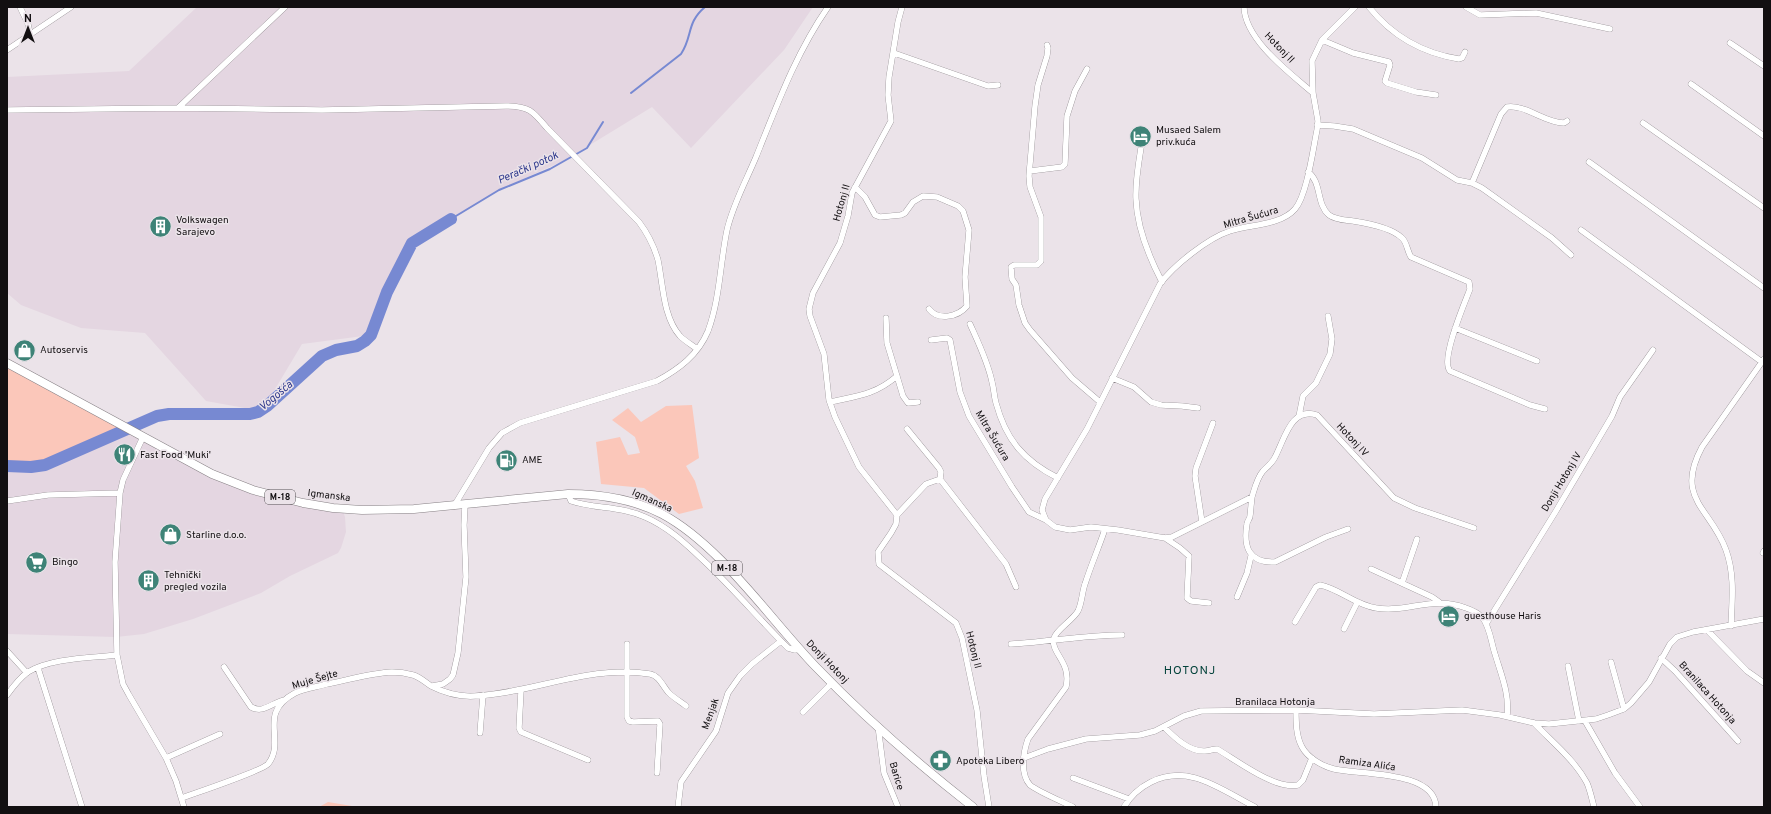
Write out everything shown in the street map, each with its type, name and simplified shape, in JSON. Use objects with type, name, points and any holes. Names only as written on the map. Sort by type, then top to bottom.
[{"type":"main road","name":"Igmanska","points":[[7,364],[172,453],[228,481],[264,493],[303,503],[333,508],[375,510],[454,506],[568,494],[590,494],[626,500],[662,514],[675,522]]},
{"type":"main road","name":"Donji Hotonj","points":[[675,522],[691,534],[730,571],[800,649],[878,726],[936,777],[974,807]]},
{"type":"street","points":[[20,7],[28,24],[30,34]]},
{"type":"street","points":[[7,50],[71,7]]},
{"type":"street","points":[[178,108],[285,7]]},
{"type":"street","points":[[454,506],[489,448],[502,433],[520,422],[657,381],[675,371],[689,360],[708,332],[727,229],[738,196],[799,55],[811,32],[828,7]]},
{"type":"street","name":"Hotonj II","points":[[897,515],[859,467],[842,433],[830,402],[824,354],[810,316],[810,302],[813,293],[840,243],[855,187],[891,121],[888,95],[889,77],[902,7]]},
{"type":"street","name":"Hotonj II","points":[[1244,7],[1247,23],[1258,40],[1313,93]]},
{"type":"street","name":"Mitra Šućura","points":[[1046,520],[1042,510],[1043,504],[1087,429],[1162,282],[1175,267],[1202,247],[1228,232],[1281,219],[1288,216],[1296,208],[1302,198],[1317,125],[1313,93],[1312,61],[1322,40],[1355,7]]},
{"type":"street","points":[[1369,7],[1386,26],[1414,45],[1459,59],[1462,58],[1465,52]]},
{"type":"street","points":[[1466,7],[1480,15],[1536,13],[1610,29]]},
{"type":"street","points":[[1322,40],[1353,53],[1389,62],[1390,65],[1385,80],[1387,83],[1416,92],[1436,94]]},
{"type":"street","points":[[1730,43],[1764,66]]},
{"type":"street","points":[[1047,45],[1047,56],[1038,85],[1035,106],[1030,170],[1030,187],[1041,217],[1042,255],[1041,261],[1037,265],[1019,264],[1011,267],[1011,272],[1025,323],[1046,350],[1072,378],[1100,402]]},
{"type":"street","points":[[894,53],[988,86],[998,85]]},
{"type":"street","points":[[1030,170],[1062,167],[1065,164],[1067,116],[1075,91],[1087,69]]},
{"type":"street","points":[[1691,84],[1764,136]]},
{"type":"street","points":[[7,110],[178,108],[322,110],[516,106],[528,108],[536,114],[562,144],[639,222],[653,244],[658,260],[661,284],[671,320],[681,337],[697,349]]},
{"type":"street","points":[[1472,183],[1502,114],[1507,107],[1516,107],[1560,123],[1567,121]]},
{"type":"street","points":[[1643,123],[1764,208]]},
{"type":"street","points":[[1317,125],[1352,129],[1422,158],[1457,180],[1472,183],[1482,188],[1552,238],[1571,255]]},
{"type":"street","points":[[1143,135],[1136,191],[1137,212],[1151,259],[1162,282]]},
{"type":"street","points":[[1589,162],[1764,288]]},
{"type":"street","points":[[1308,172],[1315,180],[1321,202],[1328,214],[1339,219],[1378,227],[1400,236],[1411,256],[1469,282],[1470,289],[1455,328],[1447,365],[1450,371],[1530,405],[1544,409]]},
{"type":"street","points":[[855,187],[865,197],[875,215],[880,217],[905,214],[918,198],[930,196],[958,206],[963,211],[968,230],[965,277],[967,306],[964,310],[949,316],[935,315],[929,309]]},
{"type":"street","points":[[1581,230],[1763,361],[1702,447],[1697,457],[1692,478],[1695,498],[1720,538],[1730,562],[1733,574],[1731,626]]},
{"type":"street","points":[[1328,316],[1332,339],[1330,354],[1316,383],[1303,396],[1299,416],[1286,432],[1272,461],[1259,477],[1252,497],[1250,517],[1247,523],[1246,549],[1251,556],[1270,562],[1275,562],[1348,528]]},
{"type":"street","points":[[886,318],[887,343],[903,396],[908,403],[918,402]]},
{"type":"street","name":"Mitra Šućura","points":[[970,324],[992,380],[995,402],[1002,423],[1025,458],[1040,469],[1058,478]]},
{"type":"street","points":[[1455,328],[1537,361]]},
{"type":"street","name":"Mitra Šućura","points":[[931,340],[946,338],[950,340],[960,392],[969,416],[1029,512],[1046,520],[1056,527],[1070,530],[1091,527],[1106,529]]},
{"type":"street","name":"Donji Hotonj IV","points":[[1486,624],[1556,511],[1612,416],[1620,398],[1653,350]]},
{"type":"street","points":[[830,402],[870,393],[885,387],[898,376]]},
{"type":"street","points":[[1112,378],[1134,387],[1151,402],[1161,405],[1198,408]]},
{"type":"street","name":"Hotonj IV","points":[[1299,416],[1306,413],[1317,414],[1394,498],[1415,508],[1474,528]]},
{"type":"street","points":[[1202,522],[1195,476],[1196,468],[1213,423]]},
{"type":"street","points":[[907,429],[939,468],[941,472],[940,479],[1006,564],[1016,587]]},
{"type":"street","points":[[144,437],[123,480],[120,493],[115,562],[117,655],[123,684],[166,758],[182,798],[184,807]]},
{"type":"street","name":"Hotonj II","points":[[940,479],[926,484],[897,515],[896,524],[878,552],[879,564],[956,623],[962,638],[977,710],[989,807]]},
{"type":"street","points":[[7,501],[48,495],[120,493]]},
{"type":"street","points":[[568,494],[570,501],[579,504],[622,509],[645,517],[673,533],[724,580],[780,641],[788,648],[795,650],[800,649]]},
{"type":"street","points":[[1073,807],[1031,785],[1024,775],[1024,749],[1028,740],[1066,687],[1068,677],[1067,668],[1055,648],[1055,636],[1073,618],[1079,609],[1084,585],[1106,529],[1165,538],[1172,537],[1252,497]]},
{"type":"street","points":[[432,686],[443,684],[450,679],[453,675],[458,653],[466,577],[464,525],[465,505]]},
{"type":"street","points":[[1165,538],[1189,556],[1187,598],[1191,601],[1209,602]]},
{"type":"street","points":[[1402,583],[1417,539]]},
{"type":"street","points":[[1237,597],[1247,573],[1251,556]]},
{"type":"street","points":[[1371,569],[1432,597],[1439,602]]},
{"type":"street","points":[[1295,622],[1316,587],[1320,585],[1327,586],[1357,603],[1376,608],[1390,609],[1439,602],[1450,603],[1474,611],[1486,624],[1504,683],[1508,707],[1507,716]]},
{"type":"street","points":[[1344,629],[1357,603]]},
{"type":"street","name":"Branilaca Hotonja","points":[[1024,758],[1048,749],[1080,740],[1140,735],[1155,732],[1192,712],[1296,710],[1374,714],[1462,710],[1507,716],[1534,723],[1549,724],[1582,721],[1608,716],[1624,709],[1631,703],[1649,682],[1661,658],[1670,644],[1677,637],[1764,619]]},
{"type":"street","points":[[1706,630],[1747,671],[1764,683]]},
{"type":"street","points":[[1011,644],[1054,641],[1085,636],[1122,635]]},
{"type":"street","name":"Menjak","points":[[678,807],[681,782],[716,731],[728,693],[740,676],[780,641]]},
{"type":"street","points":[[627,644],[627,717],[629,722],[658,721],[660,724],[657,773]]},
{"type":"street","points":[[7,651],[27,673]]},
{"type":"street","points":[[7,695],[27,673],[38,668],[62,661],[117,655]]},
{"type":"street","name":"Branilaca Hotonja","points":[[1661,658],[1675,671],[1738,741]]},
{"type":"street","points":[[1612,662],[1624,709]]},
{"type":"street","points":[[1568,666],[1582,721],[1615,773],[1640,807]]},
{"type":"street","points":[[224,667],[251,707],[257,710],[263,710],[277,701],[285,700]]},
{"type":"street","points":[[38,668],[82,807]]},
{"type":"street","name":"Muje Šejte","points":[[182,798],[243,776],[268,765],[274,751],[274,715],[278,706],[296,692],[391,672],[404,672],[449,693],[460,695],[483,695],[521,691],[578,677],[627,672],[653,675],[661,681],[670,694],[686,706]]},
{"type":"street","points":[[803,712],[832,682]]},
{"type":"street","points":[[521,691],[518,728],[521,732],[588,760]]},
{"type":"street","points":[[480,734],[483,695]]},
{"type":"street","name":"Ramiza Alića","points":[[1296,710],[1298,733],[1302,746],[1312,758],[1320,764],[1334,769],[1403,778],[1420,784],[1430,792],[1436,803],[1436,807]]},
{"type":"street","points":[[1534,723],[1561,750],[1578,770],[1587,784],[1594,807]]},
{"type":"street","name":"Barice","points":[[878,726],[884,773],[898,807]]},
{"type":"street","points":[[1164,727],[1175,737],[1198,751],[1217,749],[1246,768],[1288,785],[1298,785],[1303,780],[1312,758]]},
{"type":"street","points":[[166,758],[220,734]]},
{"type":"street","points":[[1124,807],[1129,799],[1140,789],[1157,779],[1176,774],[1187,775],[1206,781],[1255,807]]},
{"type":"street","points":[[1074,778],[1129,799]]},
{"type":"shaded area","points":[[197,7],[813,7],[784,50],[691,148],[652,107],[567,159],[499,190],[412,243],[371,335],[302,344],[262,411],[206,401],[145,333],[81,328],[21,305],[7,293],[7,77],[129,71]]},
{"type":"shaded area","points":[[7,364],[126,428],[45,465],[31,467],[7,466]]},
{"type":"shaded area","points":[[692,405],[699,458],[686,466],[695,481],[703,508],[679,514],[644,488],[601,484],[596,442],[620,437],[628,455],[640,453],[635,437],[612,420],[628,408],[641,422],[666,406]]},
{"type":"shaded area","points":[[126,428],[242,486],[342,508],[345,517],[346,532],[341,548],[338,553],[290,576],[261,593],[193,619],[144,634],[116,637],[7,634],[7,466],[31,467],[45,465]]},
{"type":"shaded area","points":[[328,802],[358,807],[319,807]]},
{"type":"waterway","name":"Perački potok","points":[[631,93],[681,54],[685,47],[692,24],[705,7]]},
{"type":"waterway","name":"Perački potok","points":[[451,219],[499,190],[550,169],[587,148],[603,122]]},
{"type":"waterway","name":"Vogošća","points":[[7,466],[31,467],[45,465],[157,416],[169,414],[250,414],[258,412],[267,406],[322,356],[336,350],[357,346],[365,341],[371,335],[387,292],[412,243],[451,219]]},
{"type":"place","name":"Musaed Salem priv.kuća","points":[[1140,136]]},
{"type":"place","name":"Volkswagen Sarajevo","points":[[161,226]]},
{"type":"place","name":"Autoservis","points":[[24,350]]},
{"type":"place","name":"Fast Food 'Muki'","points":[[125,455]]},
{"type":"place","name":"AME","points":[[506,460]]},
{"type":"place","name":"Starline d.o.o.","points":[[170,535]]},
{"type":"place","name":"Bingo","points":[[37,562]]},
{"type":"place","name":"Tehnički pregled vozila","points":[[148,581]]},
{"type":"place","name":"guesthouse Haris","points":[[1449,616]]},
{"type":"place","name":"Apoteka Libero","points":[[941,761]]},
{"type":"district","name":"HOTONJ","points":[[1190,671]]}]
